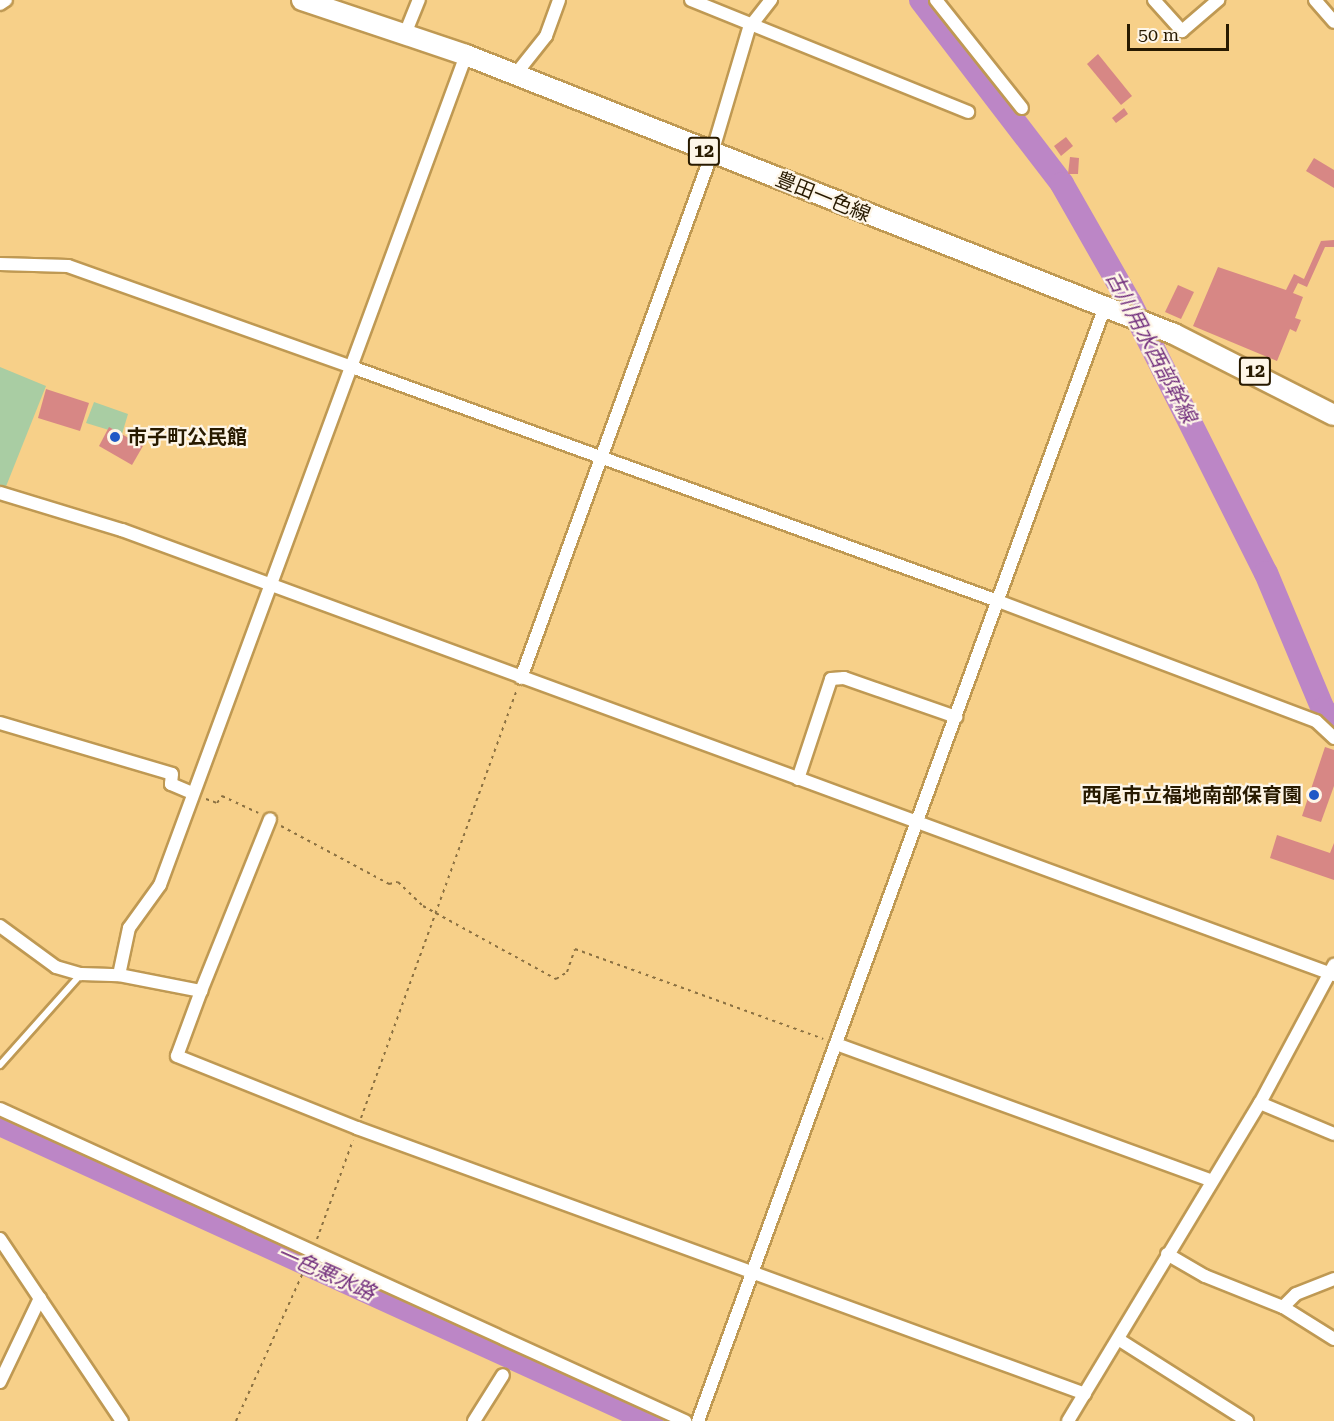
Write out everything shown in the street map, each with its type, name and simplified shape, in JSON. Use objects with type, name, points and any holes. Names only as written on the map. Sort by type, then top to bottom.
[{"type":"main road","name":"豊田一色線","points":[[302,0],[466,55],[1104,309],[1174,334],[1334,415]]},
{"type":"street","points":[[0,4],[6,0]]},
{"type":"street","points":[[405,34],[419,0]]},
{"type":"street","points":[[515,75],[546,36],[559,0]]},
{"type":"street","points":[[692,0],[749,28],[968,112]]},
{"type":"street","points":[[521,678],[712,153],[749,28],[771,0]]},
{"type":"street","points":[[936,0],[1022,108]]},
{"type":"street","points":[[1154,0],[1182,31],[1218,0]]},
{"type":"street","points":[[1315,0],[1334,22]]},
{"type":"street","points":[[119,975],[129,928],[160,885],[267,585],[466,55]]},
{"type":"street","points":[[0,264],[68,266],[998,601],[1316,722],[1334,738]]},
{"type":"street","points":[[698,1421],[1104,309]]},
{"type":"street","points":[[0,493],[122,530],[917,823],[1333,971],[1260,1103],[1210,1180],[1118,1340],[1068,1421]]},
{"type":"street","points":[[798,779],[831,679],[844,678],[956,717]]},
{"type":"street","points":[[0,723],[172,774],[171,784],[192,793]]},
{"type":"street","points":[[270,819],[177,1056],[357,1128],[753,1270],[1085,1394]]},
{"type":"street","points":[[0,926],[29,952],[81,974],[119,975],[201,991]]},
{"type":"street","points":[[836,1044],[1210,1180]]},
{"type":"street","points":[[1260,1103],[1334,1134]]},
{"type":"street","points":[[0,1109],[685,1421]]},
{"type":"street","points":[[0,1239],[122,1421]]},
{"type":"street","points":[[1167,1254],[1205,1276],[1283,1307],[1334,1339]]},
{"type":"street","points":[[1283,1307],[1296,1294],[1334,1279]]},
{"type":"street","points":[[0,1382],[40,1298]]},
{"type":"street","points":[[1118,1340],[1246,1421]]},
{"type":"street","points":[[474,1421],[503,1375]]},
{"type":"lane","points":[[0,1065],[81,974]]},
{"type":"path","points":[[236,1421],[312,1252],[521,678]]},
{"type":"path","points":[[192,793],[217,803],[222,796],[270,819],[389,884],[398,882],[437,912],[556,979],[567,972],[575,949],[836,1044]]},
{"type":"green space","points":[[0,367],[46,386],[5,489],[0,488]]},
{"type":"green space","points":[[94,402],[128,414],[122,434],[86,423]]},
{"type":"building","points":[[1098,54],[1132,96],[1121,105],[1087,64]]},
{"type":"building","points":[[1124,108],[1128,114],[1116,123],[1112,118]]},
{"type":"building","points":[[1066,137],[1073,146],[1061,156],[1054,146]]},
{"type":"building","points":[[1070,157],[1079,158],[1078,174],[1068,174]]},
{"type":"building","points":[[1314,158],[1334,170],[1334,188],[1306,171]]},
{"type":"building","points":[[1334,240],[1334,247],[1325,247],[1307,287],[1298,283],[1293,293],[1303,297],[1295,318],[1301,320],[1296,332],[1290,329],[1277,361],[1193,326],[1218,267],[1286,290],[1294,274],[1304,279],[1321,241]]},
{"type":"building","points":[[1178,285],[1194,292],[1181,319],[1165,312]]},
{"type":"building","points":[[46,389],[89,403],[80,431],[38,418]]},
{"type":"building","name":"市子町公民館","points":[[109,427],[143,446],[132,465],[99,446]]},
{"type":"building","points":[[1325,747],[1334,750],[1334,786],[1321,822],[1302,816]]},
{"type":"building","points":[[1277,835],[1330,853],[1334,843],[1334,880],[1270,858]]},
{"type":"waterway","name":"古川用水西部幹線","points":[[921,0],[1062,184],[1130,303],[1266,573],[1323,709],[1334,722]]},
{"type":"waterway","name":"一色悪水路","points":[[0,1124],[651,1421]]},
{"type":"place","name":"市子町公民館","points":[[115,437]]},
{"type":"place","name":"西尾市立福地南部保育園","points":[[1314,795]]}]
